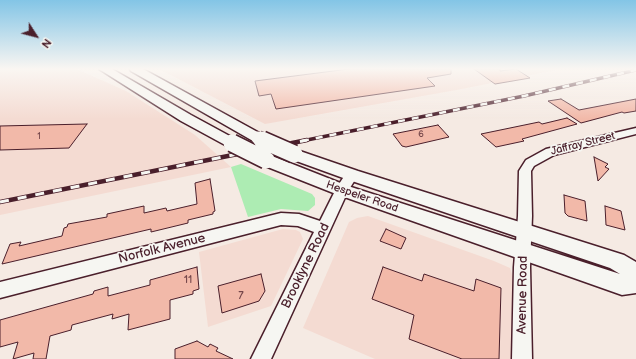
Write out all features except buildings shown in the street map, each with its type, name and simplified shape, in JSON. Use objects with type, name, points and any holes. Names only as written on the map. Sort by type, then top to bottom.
[{"type":"main road","name":"Hespeler Road","points":[[133,86],[186,118],[266,160],[524,231],[617,261],[636,273]]},
{"type":"main road","name":"Hespeler Road","points":[[165,86],[258,138],[294,154],[347,182],[523,251],[622,285],[636,283]]},
{"type":"street","name":"Jaffray Street","points":[[524,231],[524,182],[525,171],[530,163],[550,152],[636,131]]},
{"type":"street","name":"Brooklyne Road","points":[[261,359],[347,182]]},
{"type":"street","name":"Norfolk Avenue","points":[[0,290],[281,219],[299,220],[324,229]]},
{"type":"street","name":"Avenue Road","points":[[522,359],[524,231]]},
{"type":"shaded area","points":[[0,86],[114,86],[126,91],[195,135],[231,167],[0,215]]},
{"type":"shaded area","points":[[191,86],[478,86],[462,89],[265,124]]},
{"type":"shaded area","points":[[368,216],[510,268],[513,277],[512,359],[375,359],[303,328],[349,222],[357,218]]},
{"type":"shaded area","points":[[283,229],[296,230],[300,232],[303,239],[271,306],[208,327],[199,252]]},
{"type":"green space","points":[[241,164],[312,194],[315,198],[315,205],[308,211],[281,209],[248,217],[231,167]]},
{"type":"railway","points":[[302,141],[568,86]]},
{"type":"railway","points":[[0,202],[307,140]]}]
